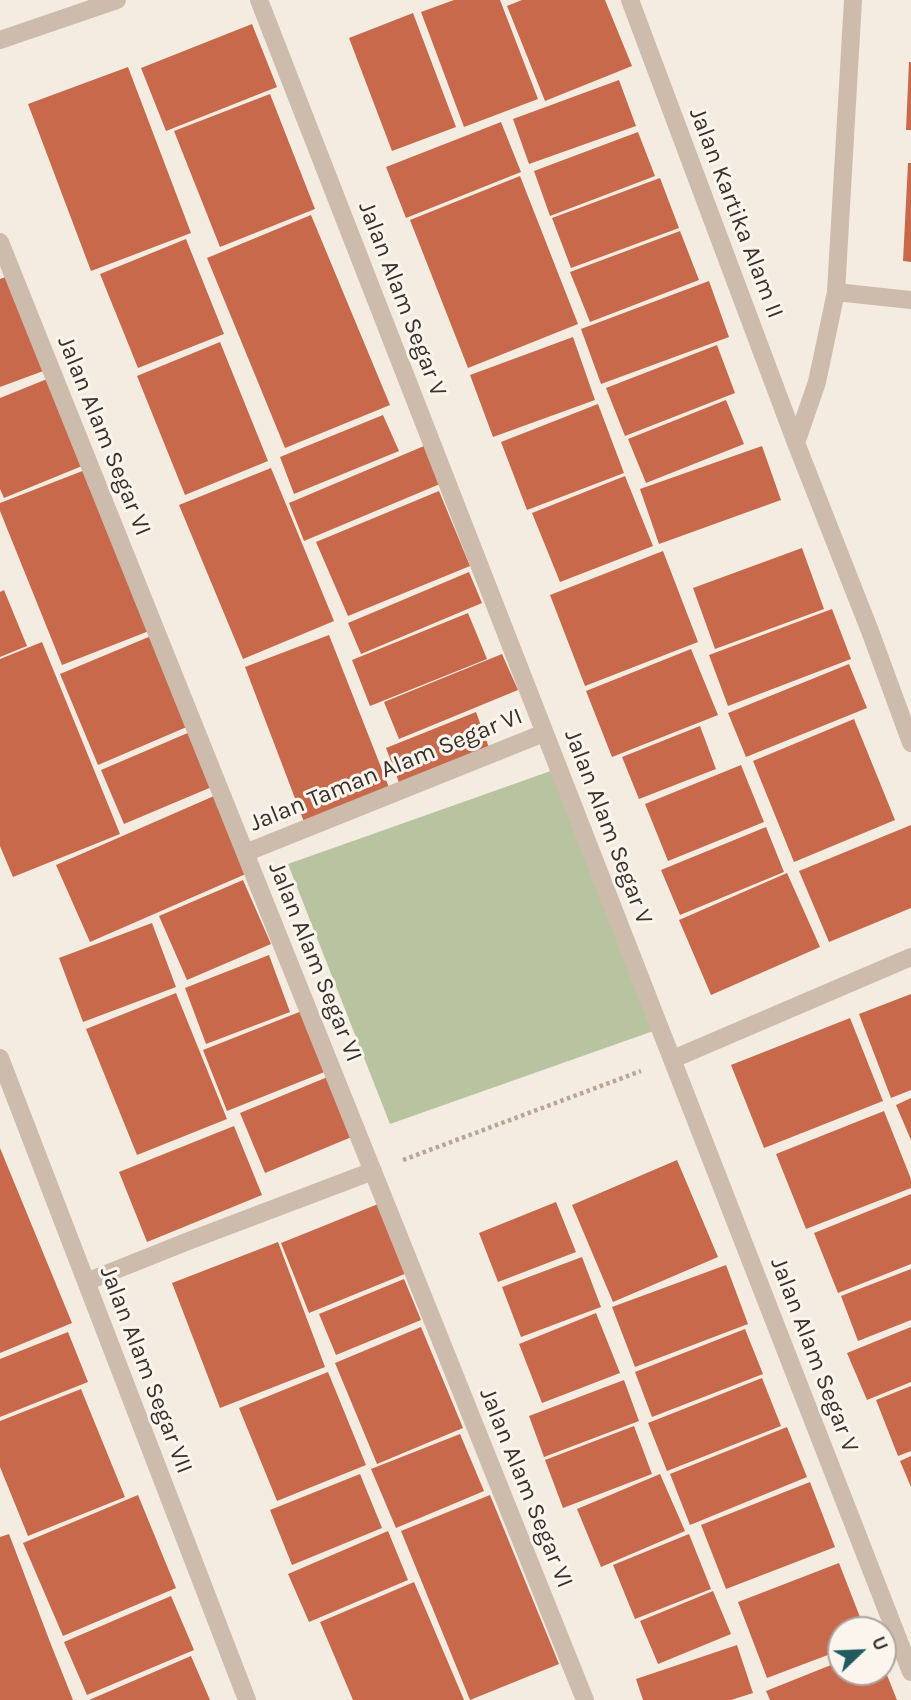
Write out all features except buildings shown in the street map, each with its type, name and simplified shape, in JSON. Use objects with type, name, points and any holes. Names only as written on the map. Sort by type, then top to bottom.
[{"type":"street","points":[[0,40],[117,0]]},
{"type":"street","name":"Jalan Alam Segar V","points":[[259,0],[911,1672]]},
{"type":"street","name":"Jalan Kartika Alam II","points":[[630,0],[911,743]]},
{"type":"street","points":[[796,443],[817,382],[836,292],[853,0]]},
{"type":"street","name":"Jalan Alam Segar VI","points":[[0,242],[585,1700]]},
{"type":"street","points":[[836,292],[911,300]]},
{"type":"street","name":"Jalan Taman Alam Segar VI","points":[[245,852],[544,733]]},
{"type":"street","points":[[673,1059],[911,957]]},
{"type":"street","name":"Jalan Alam Segar VII","points":[[0,1058],[247,1700]]},
{"type":"street","points":[[86,1282],[373,1171]]},
{"type":"path","points":[[373,1171],[673,1059]]},
{"type":"green space","points":[[562,767],[659,1029],[390,1124],[288,864]]}]
